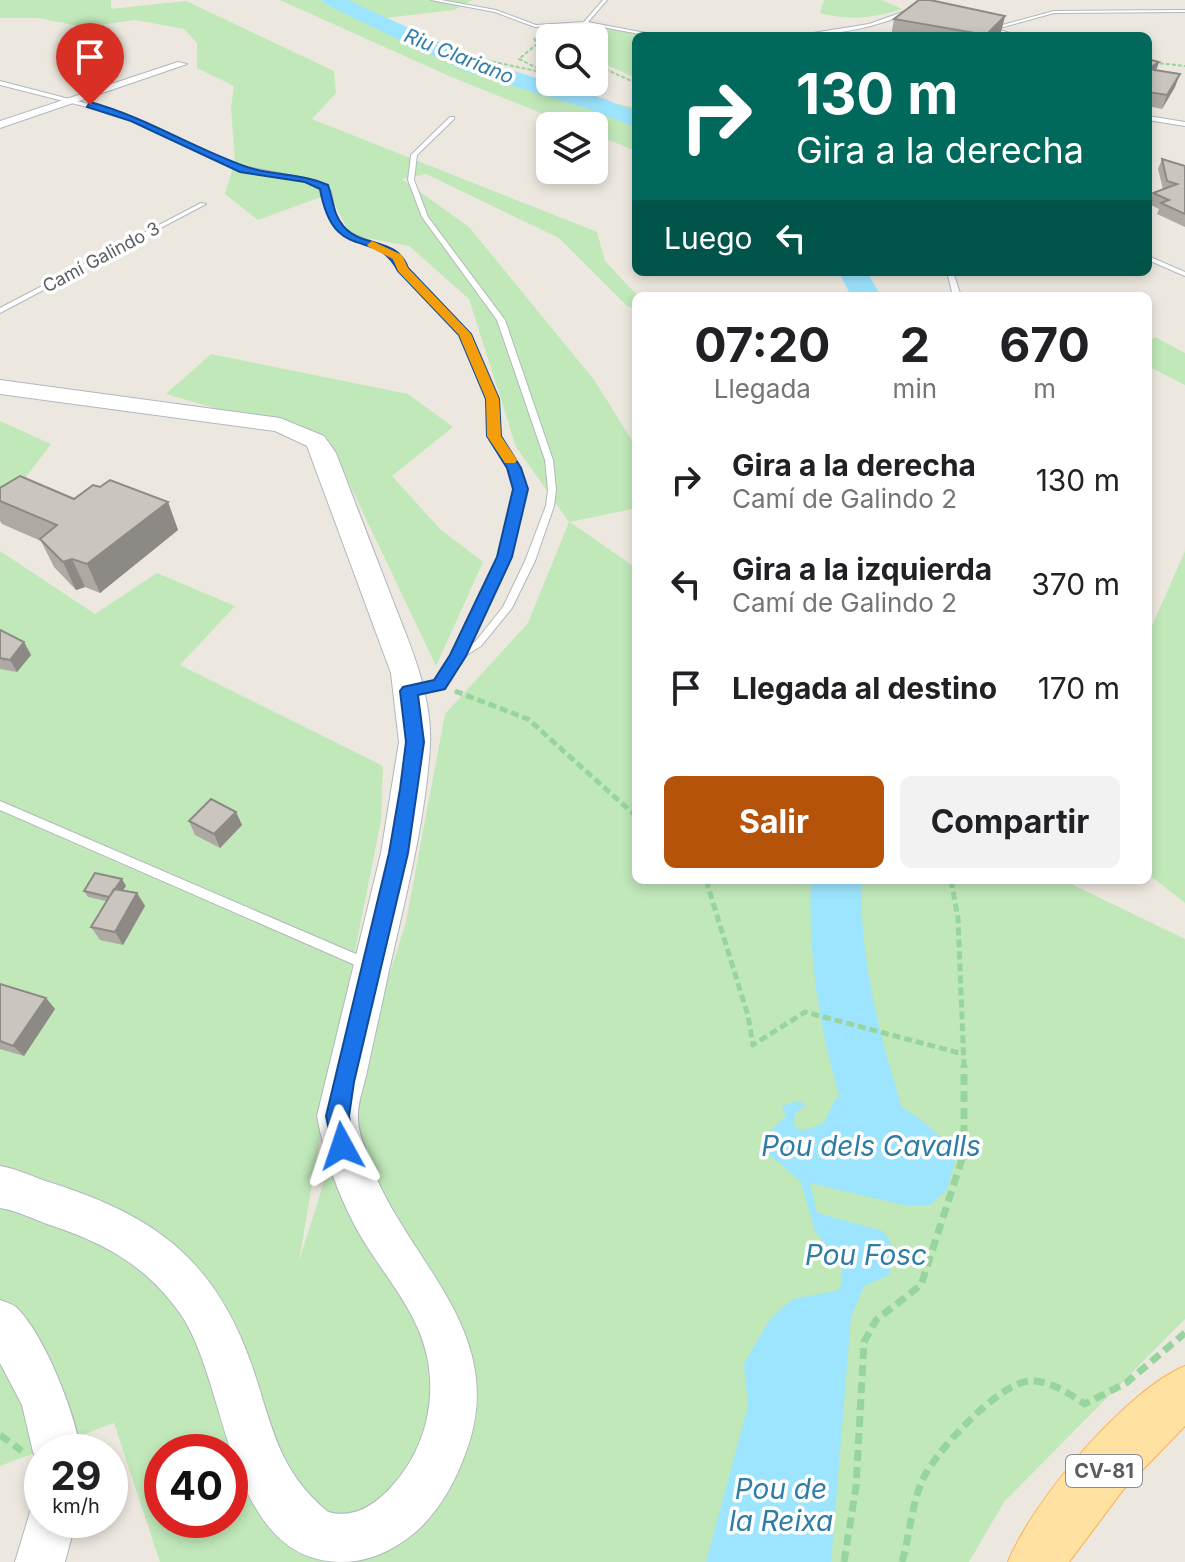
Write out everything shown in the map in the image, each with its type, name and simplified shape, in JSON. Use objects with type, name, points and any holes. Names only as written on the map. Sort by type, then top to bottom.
[{"type":"main road","name":"CV-81","points":[[1036,1562],[1080,1498],[1113,1460],[1156,1415],[1185,1392]]},
{"type":"street","points":[[0,125],[182,64]]},
{"type":"street","points":[[0,387],[280,425],[316,441],[324,453],[406,673],[424,688],[398,853],[337,1116],[342,1146],[375,1220],[429,1303],[443,1333],[451,1363],[450,1424],[441,1456],[420,1491],[400,1515],[372,1534],[343,1543],[313,1532],[292,1512],[273,1487],[252,1447],[219,1339],[201,1304],[176,1272],[150,1250],[99,1219],[15,1188],[0,1187]]},
{"type":"street","points":[[0,1322],[22,1356],[42,1398],[52,1434]]},
{"type":"street","points":[[40,1562],[46,1538]]},
{"type":"lane","points":[[433,0],[496,11],[535,26],[585,23],[636,32]]},
{"type":"lane","points":[[579,24],[585,23],[605,0]]},
{"type":"lane","points":[[823,32],[870,25],[890,16],[921,10]]},
{"type":"lane","points":[[990,29],[1054,12],[1185,11]]},
{"type":"lane","points":[[977,27],[1002,32]]},
{"type":"lane","points":[[527,29],[536,30]]},
{"type":"lane","points":[[0,83],[135,119],[243,169],[321,185],[328,191],[329,212],[340,230],[387,249],[398,258],[402,269],[465,334],[492,399],[494,436],[514,468],[520,489],[505,557],[458,656]]},
{"type":"lane","points":[[424,688],[458,656],[478,644],[507,608],[530,561],[550,506],[552,490],[549,460],[501,320],[425,217],[411,180],[414,155],[452,118]]},
{"type":"lane","points":[[1152,119],[1185,124]]},
{"type":"lane","name":"Camí Galindo 3","points":[[0,311],[203,204]]},
{"type":"lane","points":[[1152,260],[1185,274]]},
{"type":"lane","points":[[0,805],[371,966]]},
{"type":"path","points":[[435,44],[462,55],[536,70]]},
{"type":"path","points":[[536,45],[519,59],[536,67]]},
{"type":"path","points":[[1152,62],[1185,66]]},
{"type":"path","points":[[608,70],[632,81]]},
{"type":"path","points":[[424,688],[528,719],[632,812]]},
{"type":"path","points":[[707,884],[748,1016],[753,1045],[805,1012],[963,1054]]},
{"type":"path","points":[[844,1562],[856,1487],[864,1342],[876,1320],[921,1285],[964,1153],[958,918],[952,884]]},
{"type":"path","points":[[902,1562],[920,1485],[930,1466],[993,1396],[1012,1385],[1029,1381],[1061,1386],[1085,1404],[1099,1400],[1144,1369],[1185,1333]]},
{"type":"green space","points":[[0,0],[111,0],[111,9],[186,1],[334,71],[336,93],[312,119],[597,232],[605,261],[634,292],[632,308],[559,238],[426,174],[402,179],[469,227],[595,381],[632,441],[632,509],[570,522],[632,565],[632,884],[1071,884],[1185,939],[1185,1319],[1004,1502],[969,1562],[160,1562],[152,1538],[248,1538],[248,1434],[144,1434],[144,1514],[128,1465],[128,1434],[118,1434],[114,1423],[85,1434],[24,1434],[24,1457],[0,1466],[0,551],[95,614],[157,573],[235,606],[180,665],[383,766],[381,820],[333,1062],[299,1261],[406,922],[445,714],[528,623],[569,522],[516,447],[469,299],[409,246],[351,235],[329,194],[258,220],[225,194],[235,161],[231,108],[234,86],[197,68],[197,43],[184,29],[136,20],[84,27],[38,18],[0,18]]},
{"type":"green space","points":[[280,0],[472,0],[454,10],[385,18],[441,48],[536,82],[536,96],[586,96],[632,107],[632,149],[608,140],[608,112],[538,112],[449,76]]},
{"type":"green space","points":[[824,0],[881,0],[903,9],[871,16],[841,17],[820,13]]},
{"type":"green space","points":[[608,29],[632,33],[632,76],[608,65]]},
{"type":"green space","points":[[1155,337],[1185,353],[1185,385],[1152,368],[1152,340]]},
{"type":"green space","points":[[211,354],[408,394],[453,427],[392,476],[440,529],[483,562],[436,666],[329,441],[166,394]]},
{"type":"green space","points":[[0,421],[51,444],[0,511]]},
{"type":"green space","points":[[1185,551],[1185,903],[1152,877],[1152,626]]},
{"type":"water","points":[[864,1082],[925,1123],[956,1156],[947,1190],[930,1205],[903,1205],[810,1183],[817,1213],[883,1231],[895,1249],[889,1275],[864,1286],[851,1317],[831,1562],[706,1562],[748,1406],[744,1364],[770,1319],[793,1299],[836,1291],[842,1285],[842,1265],[815,1231],[801,1182],[769,1154],[769,1132],[786,1116],[782,1106],[798,1101],[805,1104],[796,1113],[793,1125],[801,1131],[823,1124],[836,1098],[855,1092]]},
{"type":"building","points":[[919,0],[1005,16],[989,32],[969,32],[894,19]]},
{"type":"building","points":[[1152,70],[1180,74],[1167,95],[1152,93]]},
{"type":"building","points":[[1162,159],[1185,166],[1185,214],[1161,203],[1169,200],[1153,193],[1177,184],[1167,181]]},
{"type":"building","points":[[20,476],[74,499],[93,485],[100,487],[110,480],[168,502],[87,564],[72,559],[63,562],[40,539],[57,525],[0,501],[0,488]]},
{"type":"building","points":[[0,630],[24,642],[10,660],[0,658]]},
{"type":"building","points":[[211,799],[236,812],[214,834],[189,821]]},
{"type":"building","points":[[95,873],[122,879],[109,897],[84,891]]},
{"type":"building","points":[[114,889],[137,893],[115,932],[91,927]]},
{"type":"building","points":[[0,984],[46,998],[13,1046],[0,1041]]},
{"type":"waterway","name":"Riu Clariano","points":[[332,0],[473,66],[597,104],[632,118]]},
{"type":"waterway","name":"Riu Clariano","points":[[855,276],[864,292]]},
{"type":"waterway","name":"Riu Clariano","points":[[836,884],[835,915],[841,982],[855,1045],[884,1142]]},
{"type":"slow traffic","points":[[372,245],[387,249],[398,258],[402,269],[465,334],[492,399],[494,436],[510,460]]},
{"type":"route","points":[[90,105],[135,119],[243,169],[308,180],[325,187],[329,212],[340,230],[387,249],[398,258],[402,269],[465,334],[492,399],[494,436],[510,459],[520,489],[505,557],[458,656],[439,685],[409,691],[415,742],[409,789],[398,853],[343,1082],[337,1116],[342,1146]]},
{"type":"water label","name":"Pou dels Cavalls","points":[[871,1146]]},
{"type":"water label","name":"Pou Fosc","points":[[866,1255]]},
{"type":"water label","name":"Pou de la Reixa","points":[[781,1505]]}]
